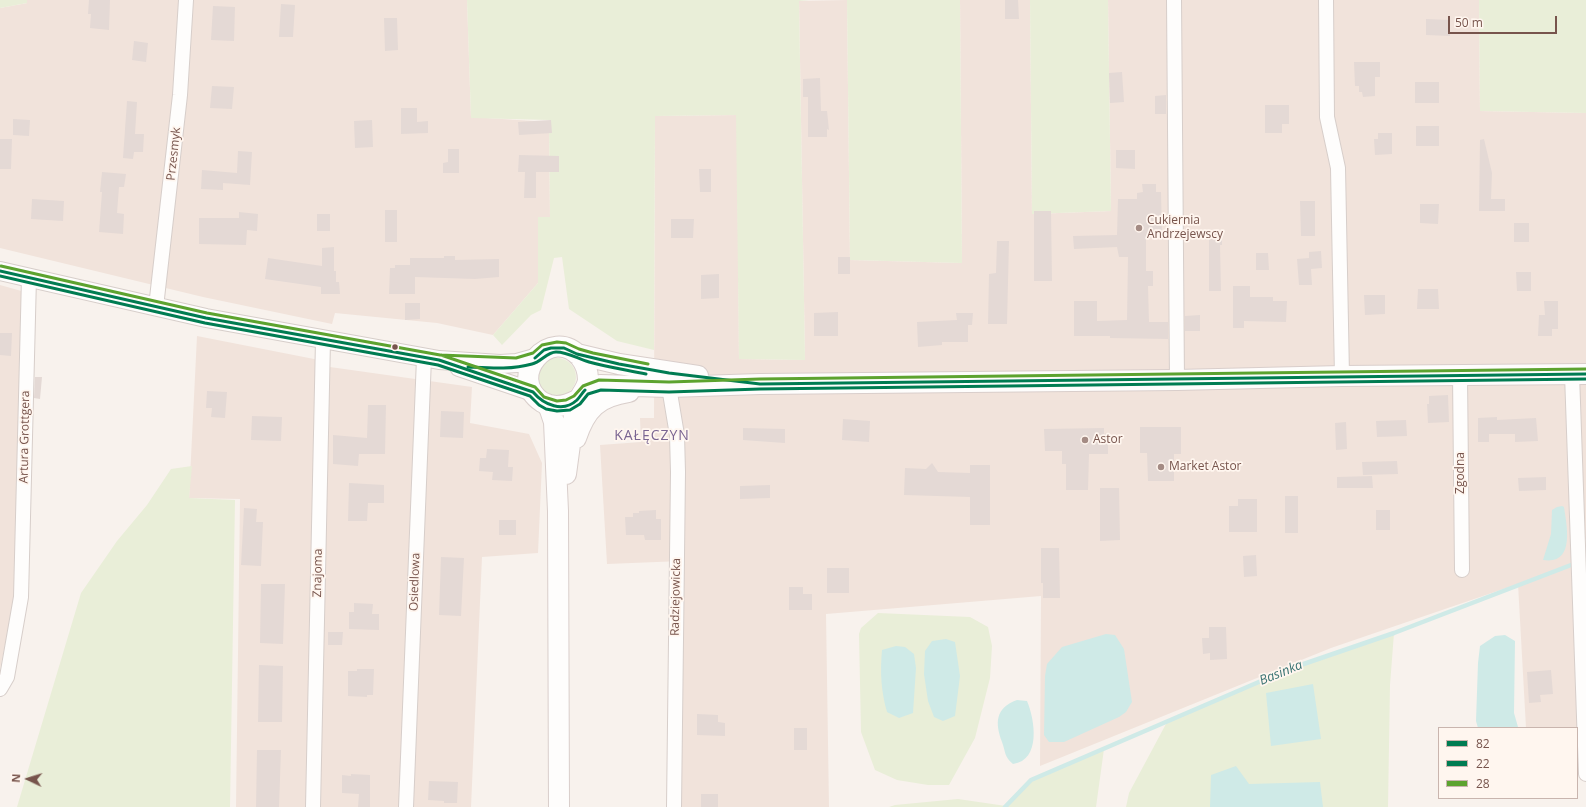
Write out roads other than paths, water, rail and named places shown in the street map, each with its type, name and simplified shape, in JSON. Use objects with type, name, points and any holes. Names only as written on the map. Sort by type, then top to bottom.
[{"type":"main road","points":[[558,511],[570,437],[581,395],[588,380],[584,361],[571,350],[557,347],[544,350],[535,358],[530,366],[528,375],[529,384],[550,410],[554,422],[558,511],[560,807]]},
{"type":"main road","points":[[577,354],[608,362],[669,373],[760,384]]},
{"type":"main road","points":[[540,398],[557,406],[568,405],[581,395],[600,385],[669,387],[760,384],[1579,374]]},
{"type":"main road","points":[[566,469],[580,426],[589,411],[598,402],[616,394],[669,387]]},
{"type":"street","name":"Przesmyk","points":[[156,307],[180,95],[186,0]]},
{"type":"street","points":[[1174,0],[1177,380]]},
{"type":"street","points":[[1326,0],[1326,117],[1338,168],[1342,376]]},
{"type":"street","points":[[0,271],[206,318],[432,359],[517,363],[535,358]]},
{"type":"street","name":"Artura Grottgera","points":[[0,689],[7,677],[20,597],[29,277]]},
{"type":"street","name":"Znajoma","points":[[313,807],[323,340]]},
{"type":"street","points":[[432,359],[540,398]]},
{"type":"street","name":"Osiedlowa","points":[[406,807],[432,359]]},
{"type":"street","points":[[1579,374],[1586,774]]},
{"type":"street","name":"Zgodna","points":[[1460,375],[1462,570]]},
{"type":"street","name":"Radziejowicka","points":[[669,387],[677,435],[678,472],[674,807]]},
{"type":"water","points":[[1562,506],[1564,507],[1567,543],[1560,557],[1553,560],[1543,560],[1551,534],[1552,510]]},
{"type":"water","points":[[1106,634],[1115,635],[1124,649],[1132,702],[1126,712],[1119,717],[1064,742],[1049,742],[1044,735],[1045,676],[1047,664],[1062,647]]},
{"type":"water","points":[[1505,635],[1515,641],[1514,713],[1518,727],[1478,727],[1476,721],[1480,646],[1495,636]]},
{"type":"water","points":[[946,639],[955,642],[960,676],[955,716],[943,721],[934,717],[928,701],[924,674],[925,651],[932,641]]},
{"type":"water","points":[[896,646],[905,647],[914,654],[916,668],[913,713],[899,718],[887,712],[883,697],[881,674],[882,650]]},
{"type":"water","points":[[1313,684],[1321,739],[1271,746],[1266,693]]},
{"type":"water","points":[[1017,700],[1027,701],[1032,718],[1034,738],[1028,755],[1022,761],[1013,764],[1008,759],[1006,754],[998,729],[998,722],[1004,707]]},
{"type":"water","points":[[1236,766],[1249,784],[1320,782],[1323,807],[1210,807],[1211,775]]},
{"type":"waterway","name":"Basinka","points":[[1005,807],[1031,780],[1289,669],[1394,633],[1571,565]]},
{"type":"place","name":"Cukiernia Andrzejewscy","points":[[1139,228]]},
{"type":"place","name":"Astor","points":[[1085,440]]},
{"type":"place","name":"Market Astor","points":[[1161,467]]},
{"type":"district","name":"KAŁĘCZYN","points":[[652,436]]}]
